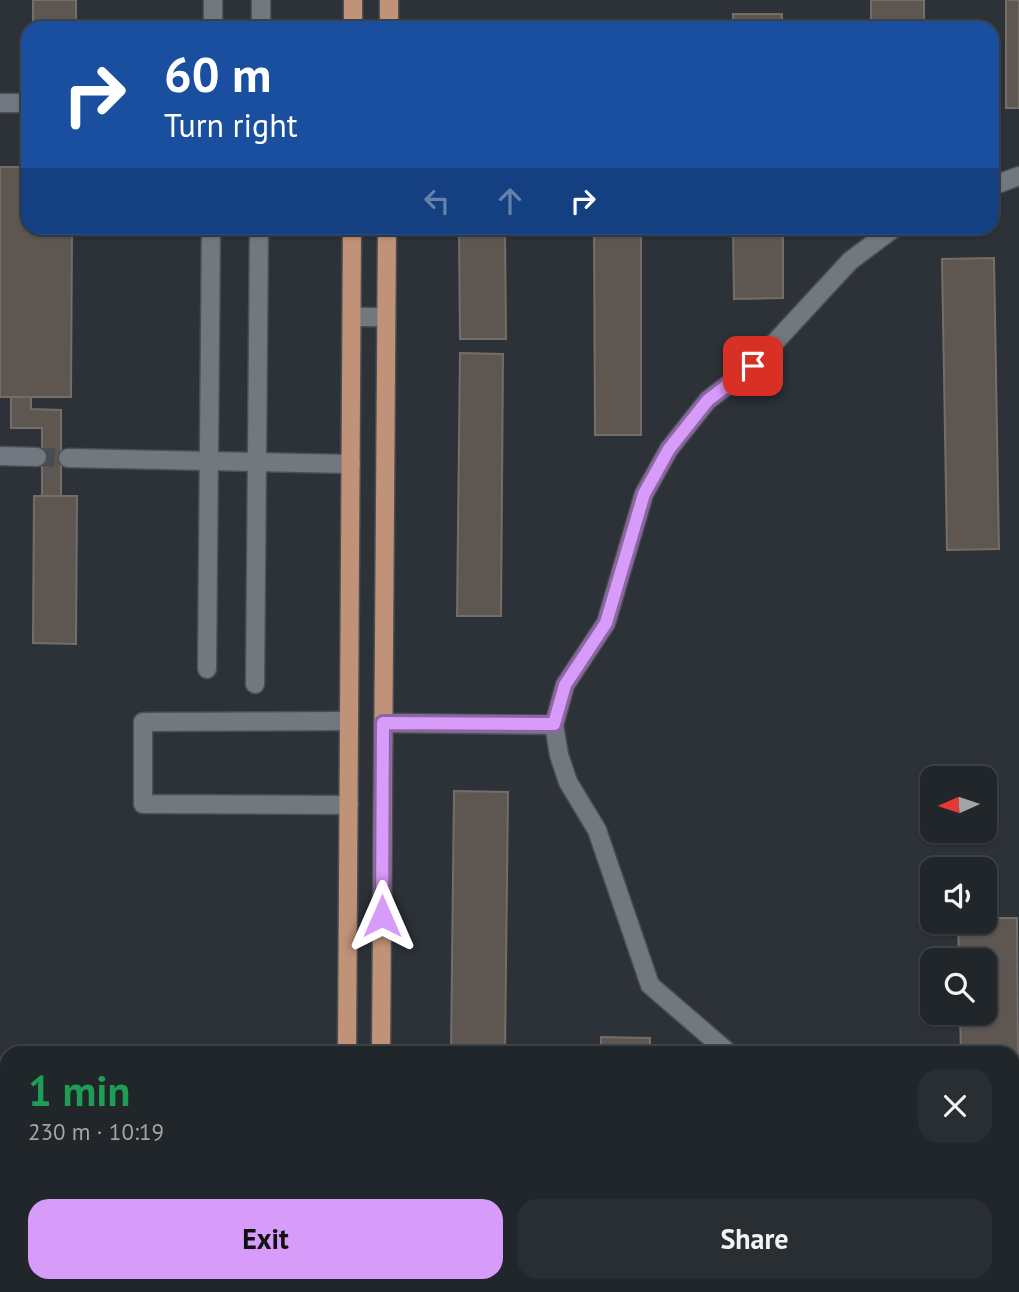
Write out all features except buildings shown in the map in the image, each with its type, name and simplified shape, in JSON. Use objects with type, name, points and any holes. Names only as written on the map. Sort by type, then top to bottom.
[{"type":"main road","points":[[353,21],[354,0]]},
{"type":"main road","points":[[389,0],[389,21]]},
{"type":"main road","points":[[347,1046],[352,235]]},
{"type":"main road","points":[[380,1046],[387,235]]},
{"type":"street","points":[[213,0],[213,21]]},
{"type":"street","points":[[261,0],[261,21]]},
{"type":"street","points":[[0,103],[21,103]]},
{"type":"street","points":[[999,183],[1019,176]]},
{"type":"street","points":[[208,668],[211,235]]},
{"type":"street","points":[[255,684],[259,235]]},
{"type":"street","points":[[721,1046],[650,985],[597,830],[568,782],[559,755],[554,724],[565,685],[606,623],[644,494],[669,449],[708,400],[753,366],[850,261],[885,235]]},
{"type":"street","points":[[352,317],[386,317]]},
{"type":"street","points":[[0,456],[37,457]]},
{"type":"street","points":[[68,458],[351,464]]},
{"type":"street","points":[[349,721],[143,722],[143,804],[349,805]]},
{"type":"street","points":[[383,723],[554,724]]},
{"type":"tunnel","points":[[37,457],[68,458]]},
{"type":"route","points":[[382,916],[383,723],[554,724],[565,685],[606,623],[644,494],[669,449],[708,400],[753,366]]}]
